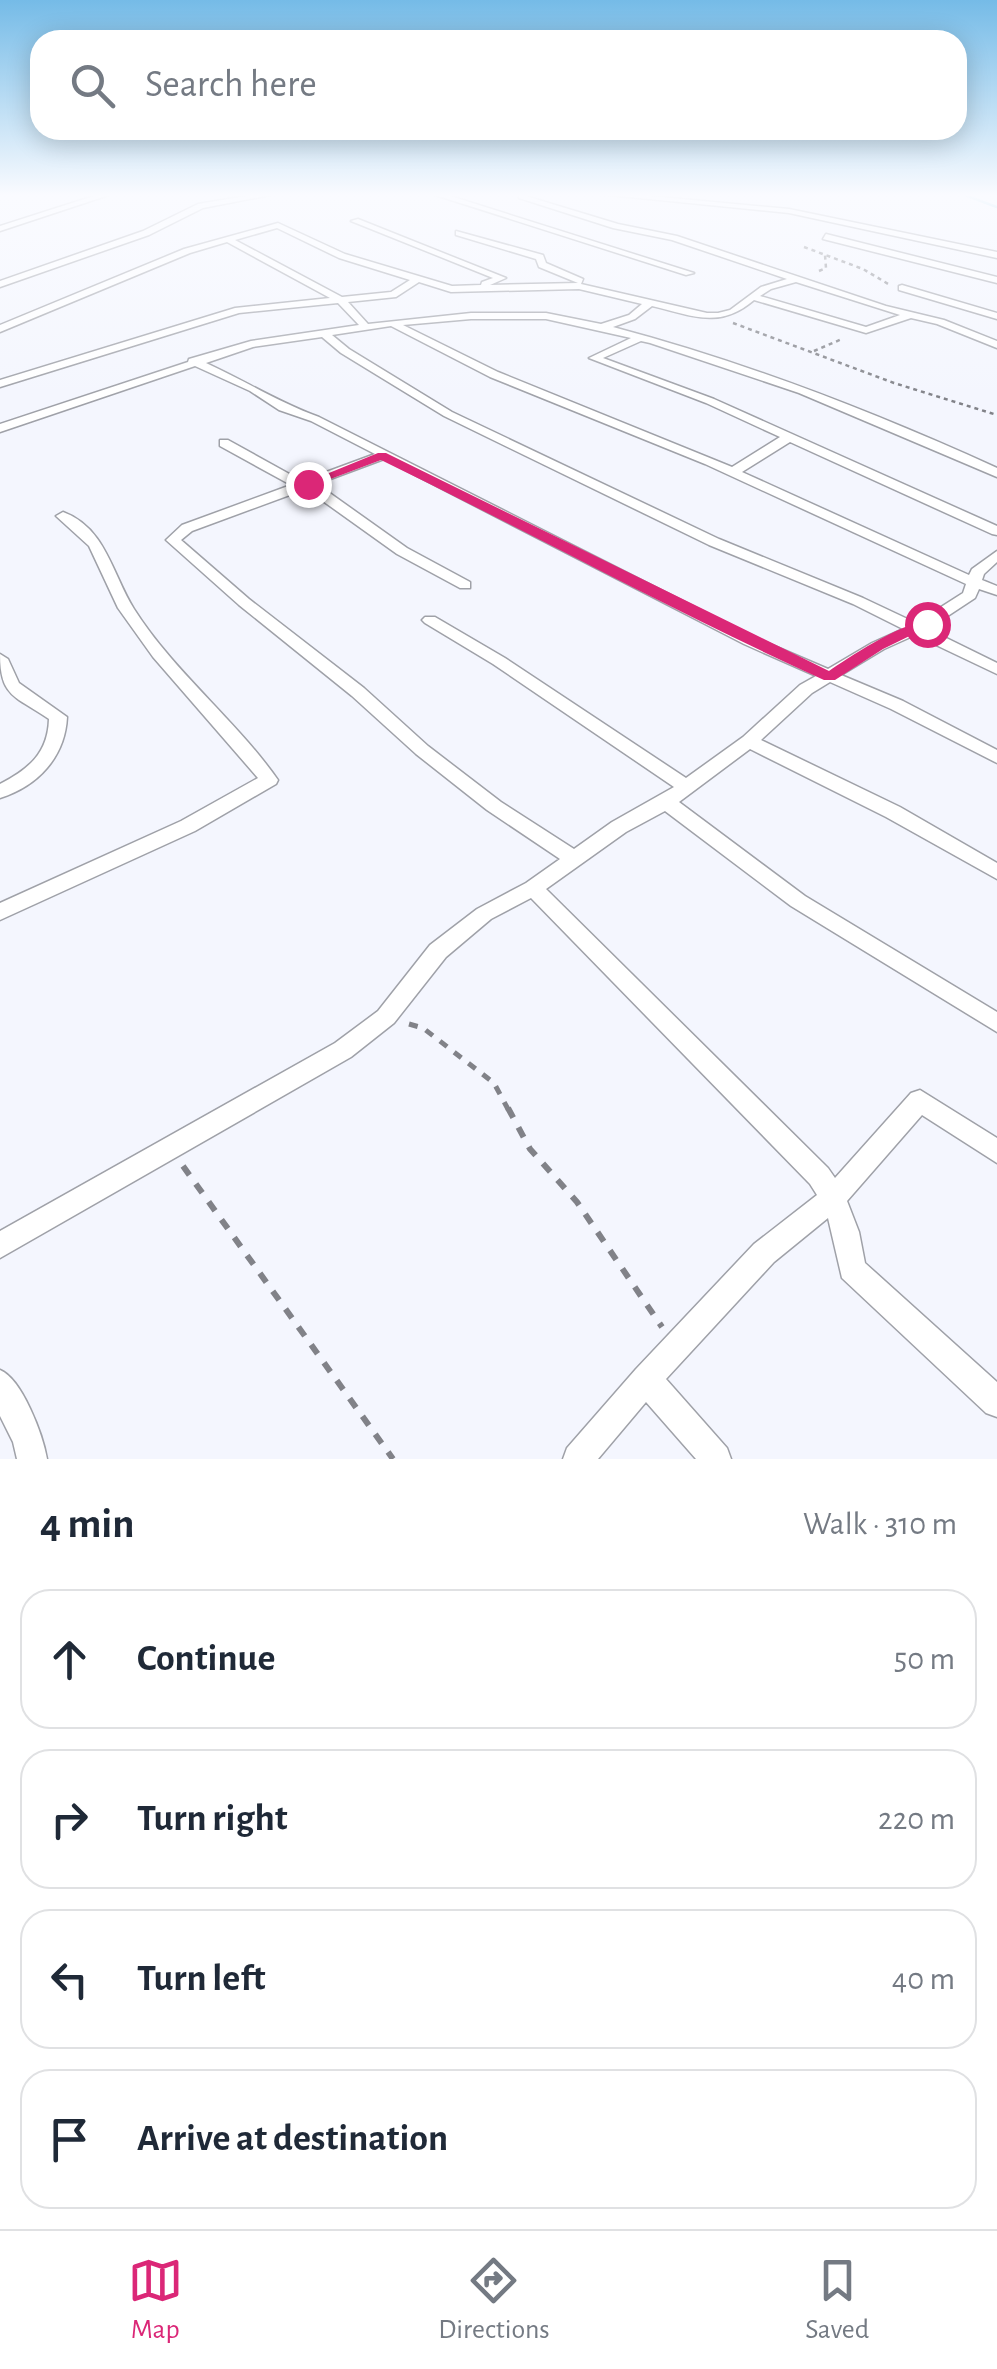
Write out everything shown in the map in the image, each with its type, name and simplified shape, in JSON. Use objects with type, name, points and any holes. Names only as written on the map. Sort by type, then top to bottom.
[{"type":"street","points":[[0,284],[62,262]]},
{"type":"street","points":[[0,329],[165,262]]},
{"type":"street","points":[[270,262],[340,299],[366,327]]},
{"type":"street","points":[[362,262],[470,290],[588,287],[648,304],[719,317],[756,298],[762,290],[796,279]]},
{"type":"street","points":[[461,262],[502,278],[470,290]]},
{"type":"street","points":[[541,262],[552,272],[574,277],[588,287]]},
{"type":"street","points":[[653,262],[689,273]]},
{"type":"street","points":[[746,262],[940,322],[997,345]]},
{"type":"street","points":[[926,262],[997,280]]},
{"type":"street","points":[[0,384],[215,315],[392,295],[417,279]]},
{"type":"street","points":[[902,288],[997,316]]},
{"type":"street","points":[[756,298],[866,330],[909,315]]},
{"type":"street","points":[[602,327],[648,304]]},
{"type":"street","points":[[0,428],[251,344],[393,323],[546,316],[587,320],[636,313]]},
{"type":"street","points":[[587,320],[706,356],[838,404],[997,473]]},
{"type":"street","points":[[393,323],[571,408],[732,473],[808,511],[997,591]]},
{"type":"street","points":[[324,333],[345,351],[448,414],[714,542],[858,601],[997,668]]},
{"type":"street","points":[[641,337],[594,358],[710,401],[997,531]]},
{"type":"street","points":[[193,361],[254,389],[283,408],[316,418],[382,456],[584,554],[750,641],[896,705],[997,757]]},
{"type":"street","points":[[732,473],[787,438]]},
{"type":"street","points":[[224,443],[305,485],[402,551],[465,585]]},
{"type":"street","points":[[382,456],[187,528],[173,540],[199,566],[358,692],[422,750],[494,806],[574,859]]},
{"type":"street","points":[[0,912],[188,826],[269,780],[230,730],[179,681],[150,645],[122,603],[86,528],[63,516]]},
{"type":"street","points":[[0,1244],[343,1050],[386,1017],[438,951],[484,914],[533,888],[619,827],[666,802],[749,741],[806,690],[927,624],[970,595],[976,572],[997,555]]},
{"type":"street","points":[[430,620],[687,787]]},
{"type":"street","points":[[0,659],[12,686],[58,717],[59,730],[54,748],[34,776],[0,792]]},
{"type":"street","points":[[749,741],[894,812],[997,872]]},
{"type":"street","points":[[666,802],[798,901],[997,1023]]},
{"type":"street","points":[[533,888],[819,1176],[834,1197],[851,1248],[852,1270],[997,1402]]},
{"type":"street","points":[[578,1459],[646,1379],[764,1253],[834,1197],[920,1100],[997,1152]]},
{"type":"street","points":[[646,1379],[716,1459]]},
{"type":"street","points":[[0,1385],[28,1439],[32,1459]]},
{"type":"path","points":[[840,262],[902,288]]},
{"type":"path","points":[[719,317],[894,383],[997,415]]},
{"type":"path","points":[[814,351],[866,330]]},
{"type":"path","points":[[386,1017],[423,1028],[494,1083],[530,1149],[577,1202],[675,1348]]},
{"type":"path","points":[[171,1150],[235,1232],[331,1379],[393,1459]]},
{"type":"route","points":[[308,484],[382,456],[584,554],[763,648],[830,677],[878,646],[927,624]]}]
